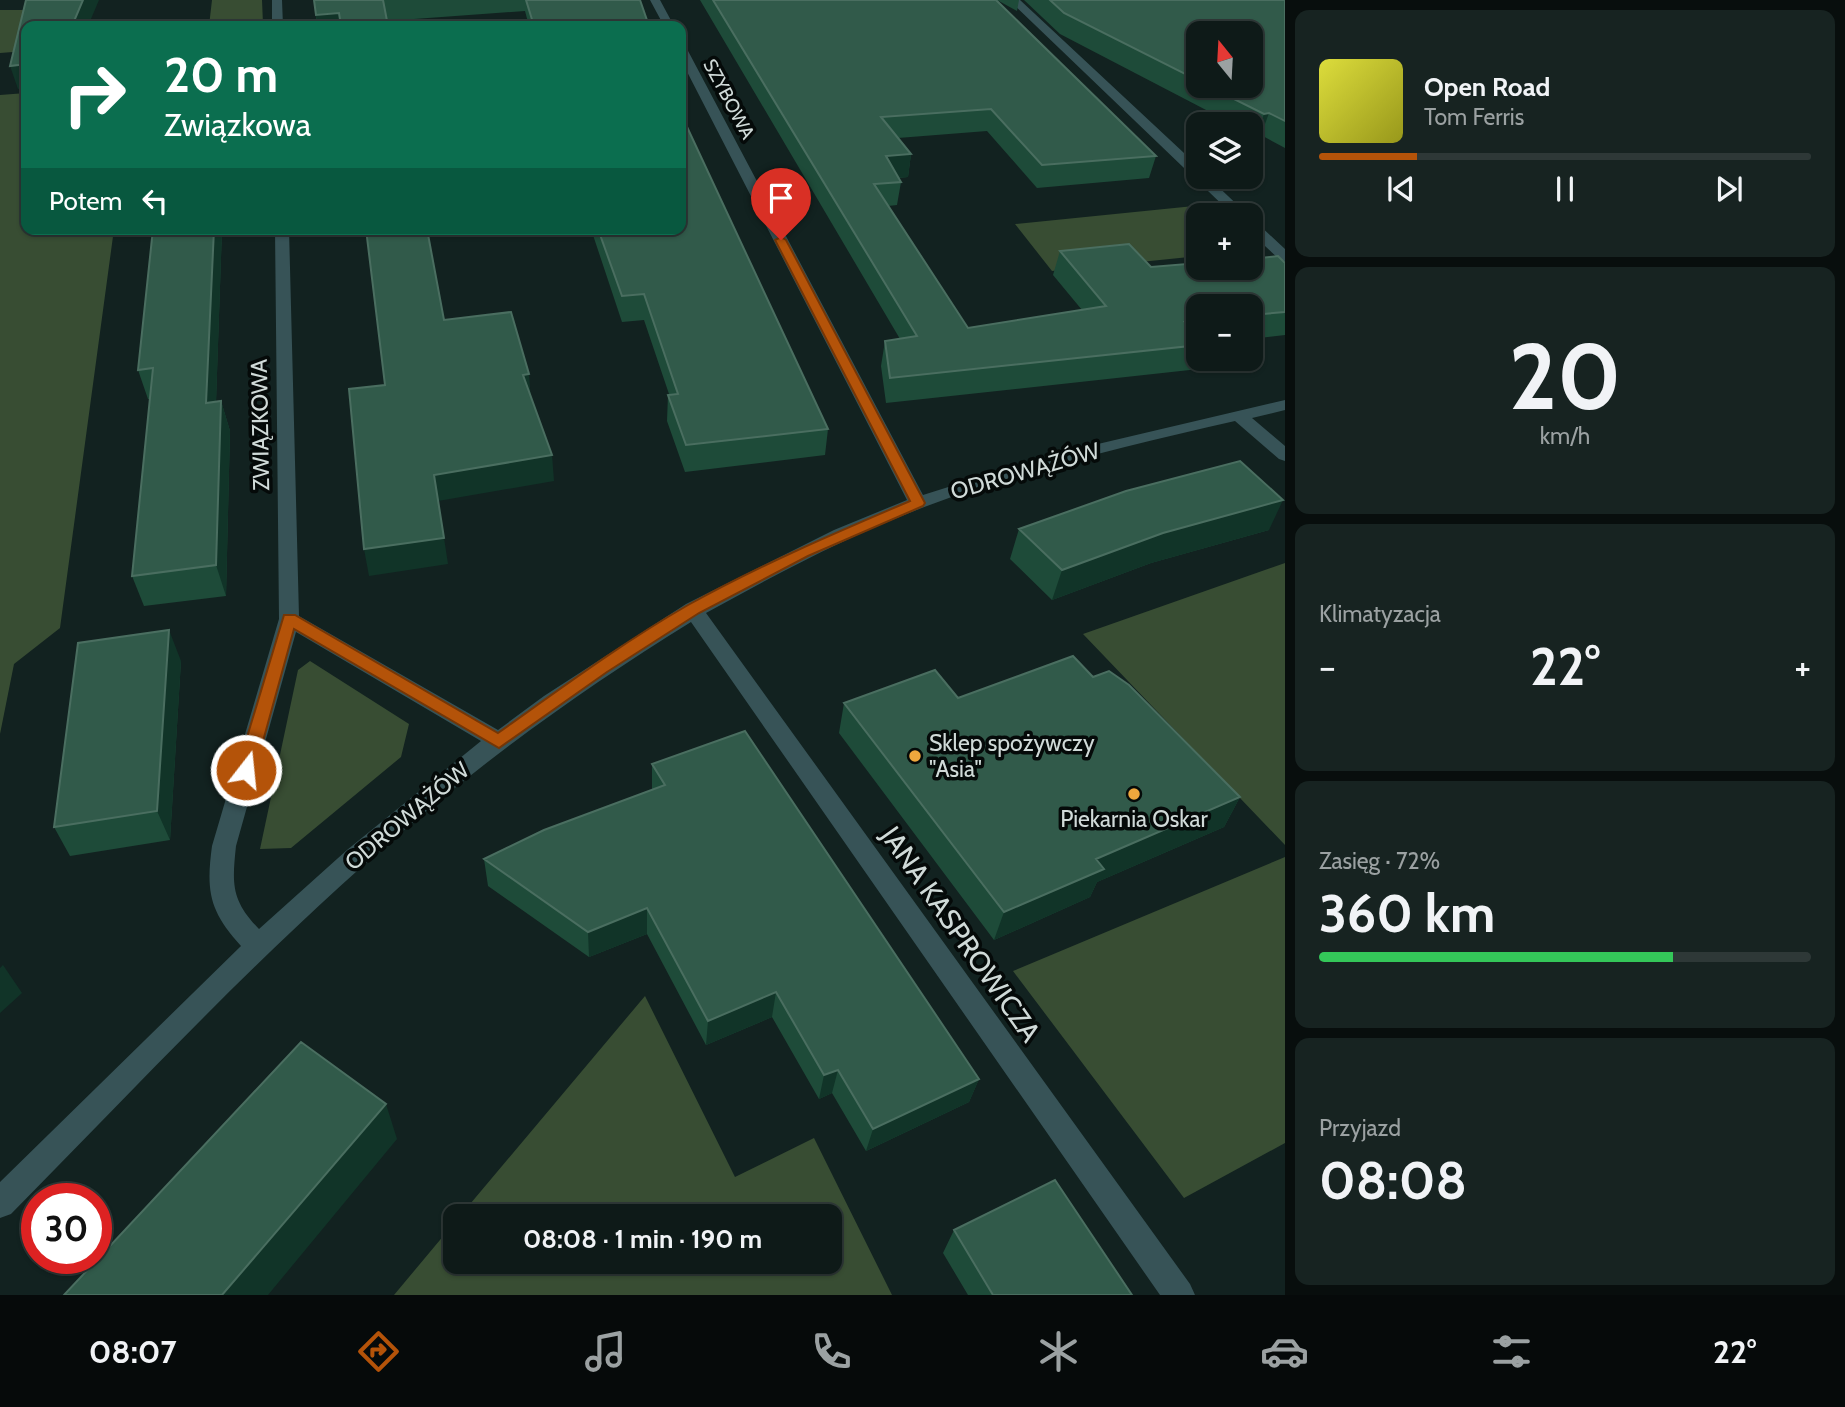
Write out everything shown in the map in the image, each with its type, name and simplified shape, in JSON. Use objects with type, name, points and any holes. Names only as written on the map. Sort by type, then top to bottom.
[{"type":"street","points":[[277,0],[278,21]]},
{"type":"street","points":[[655,0],[666,21]]},
{"type":"street","points":[[1014,0],[1186,163]]},
{"type":"street","name":"SZYBOWA","points":[[686,59],[918,503]]},
{"type":"street","points":[[1214,189],[1228,203]]},
{"type":"street","name":"ZWIĄZKOWA","points":[[259,946],[243,932],[233,917],[220,881],[225,846],[289,619],[282,235]]},
{"type":"street","points":[[1263,236],[1285,257]]},
{"type":"street","name":"ODROWĄŻÓW","points":[[0,1203],[259,946],[355,857],[499,741],[601,668],[693,609],[803,553],[918,503],[1050,460],[1285,405]]},
{"type":"street","points":[[1239,416],[1285,455]]},
{"type":"street","name":"JANA KASPROWICZA","points":[[693,609],[1179,1295]]},
{"type":"street","points":[[289,619],[499,741]]},
{"type":"green space","points":[[212,0],[262,0],[263,21],[210,21]]},
{"type":"green space","points":[[0,10],[31,10],[28,21],[21,21],[21,51],[0,53]]},
{"type":"green space","points":[[21,93],[21,235],[113,235],[60,628],[14,664],[0,734],[0,95]]},
{"type":"green space","points":[[1186,207],[1186,257],[1052,271],[1015,224]]},
{"type":"green space","points":[[1285,563],[1285,845],[1083,634]]},
{"type":"green space","points":[[310,661],[409,724],[401,757],[291,848],[260,849],[298,670]]},
{"type":"green space","points":[[1285,857],[1285,1143],[1184,1198],[1013,971]]},
{"type":"green space","points":[[645,996],[735,1177],[814,1138],[892,1295],[394,1295],[443,1236],[443,1274],[842,1274],[842,1204],[470,1204]]},
{"type":"building","points":[[26,0],[83,0],[74,21],[21,21],[21,65],[10,66]]},
{"type":"building","points":[[314,0],[383,0],[387,21],[340,21],[339,13],[316,15]]},
{"type":"building","points":[[526,0],[640,0],[647,21],[532,21]]},
{"type":"building","points":[[713,0],[996,0],[1156,156],[1042,165],[991,109],[881,117],[911,154],[886,156],[901,182],[874,184],[968,328],[1106,306],[1060,251],[1129,244],[1151,267],[1186,264],[1186,280],[1263,280],[1263,258],[1278,256],[1285,263],[1285,312],[1263,314],[1263,294],[1186,294],[1186,346],[890,378],[885,341],[917,336]]},
{"type":"building","points":[[1050,0],[1285,0],[1285,121],[1232,98],[1264,98],[1264,21],[1186,21],[1186,74],[1064,13]]},
{"type":"building","points":[[686,125],[828,429],[686,445],[668,395],[678,394],[644,294],[622,296],[600,235],[686,235]]},
{"type":"building","points":[[152,235],[214,235],[206,403],[221,401],[216,565],[132,576],[153,368],[138,370]]},
{"type":"building","points":[[367,235],[428,235],[444,320],[511,312],[529,374],[523,375],[552,455],[434,475],[444,538],[364,549],[349,389],[385,385]]},
{"type":"building","points":[[1240,461],[1283,500],[1163,533],[1062,570],[1019,529],[1126,491]]},
{"type":"building","points":[[169,630],[157,811],[54,827],[78,643]]},
{"type":"building","points":[[1073,656],[1093,677],[1109,671],[1129,685],[1240,797],[1096,859],[1104,869],[1004,912],[844,703],[935,670],[958,698]]},
{"type":"building","points":[[745,731],[979,1079],[873,1129],[838,1070],[824,1075],[776,992],[708,1021],[647,908],[588,932],[484,859],[544,830],[665,785],[652,764]]},
{"type":"building","points":[[301,1042],[386,1104],[222,1295],[64,1295],[84,1274],[112,1274],[112,1244]]},
{"type":"building","points":[[1055,1180],[1132,1295],[993,1295],[954,1230]]},
{"type":"place","name":"Sklep spożywczy \"Asia\"","points":[[915,756]]},
{"type":"place","name":"Piekarnia Oskar","points":[[1134,794]]},
{"type":"route","points":[[246,770],[289,619],[499,741],[601,668],[693,609],[803,553],[918,503],[781,240]]}]
